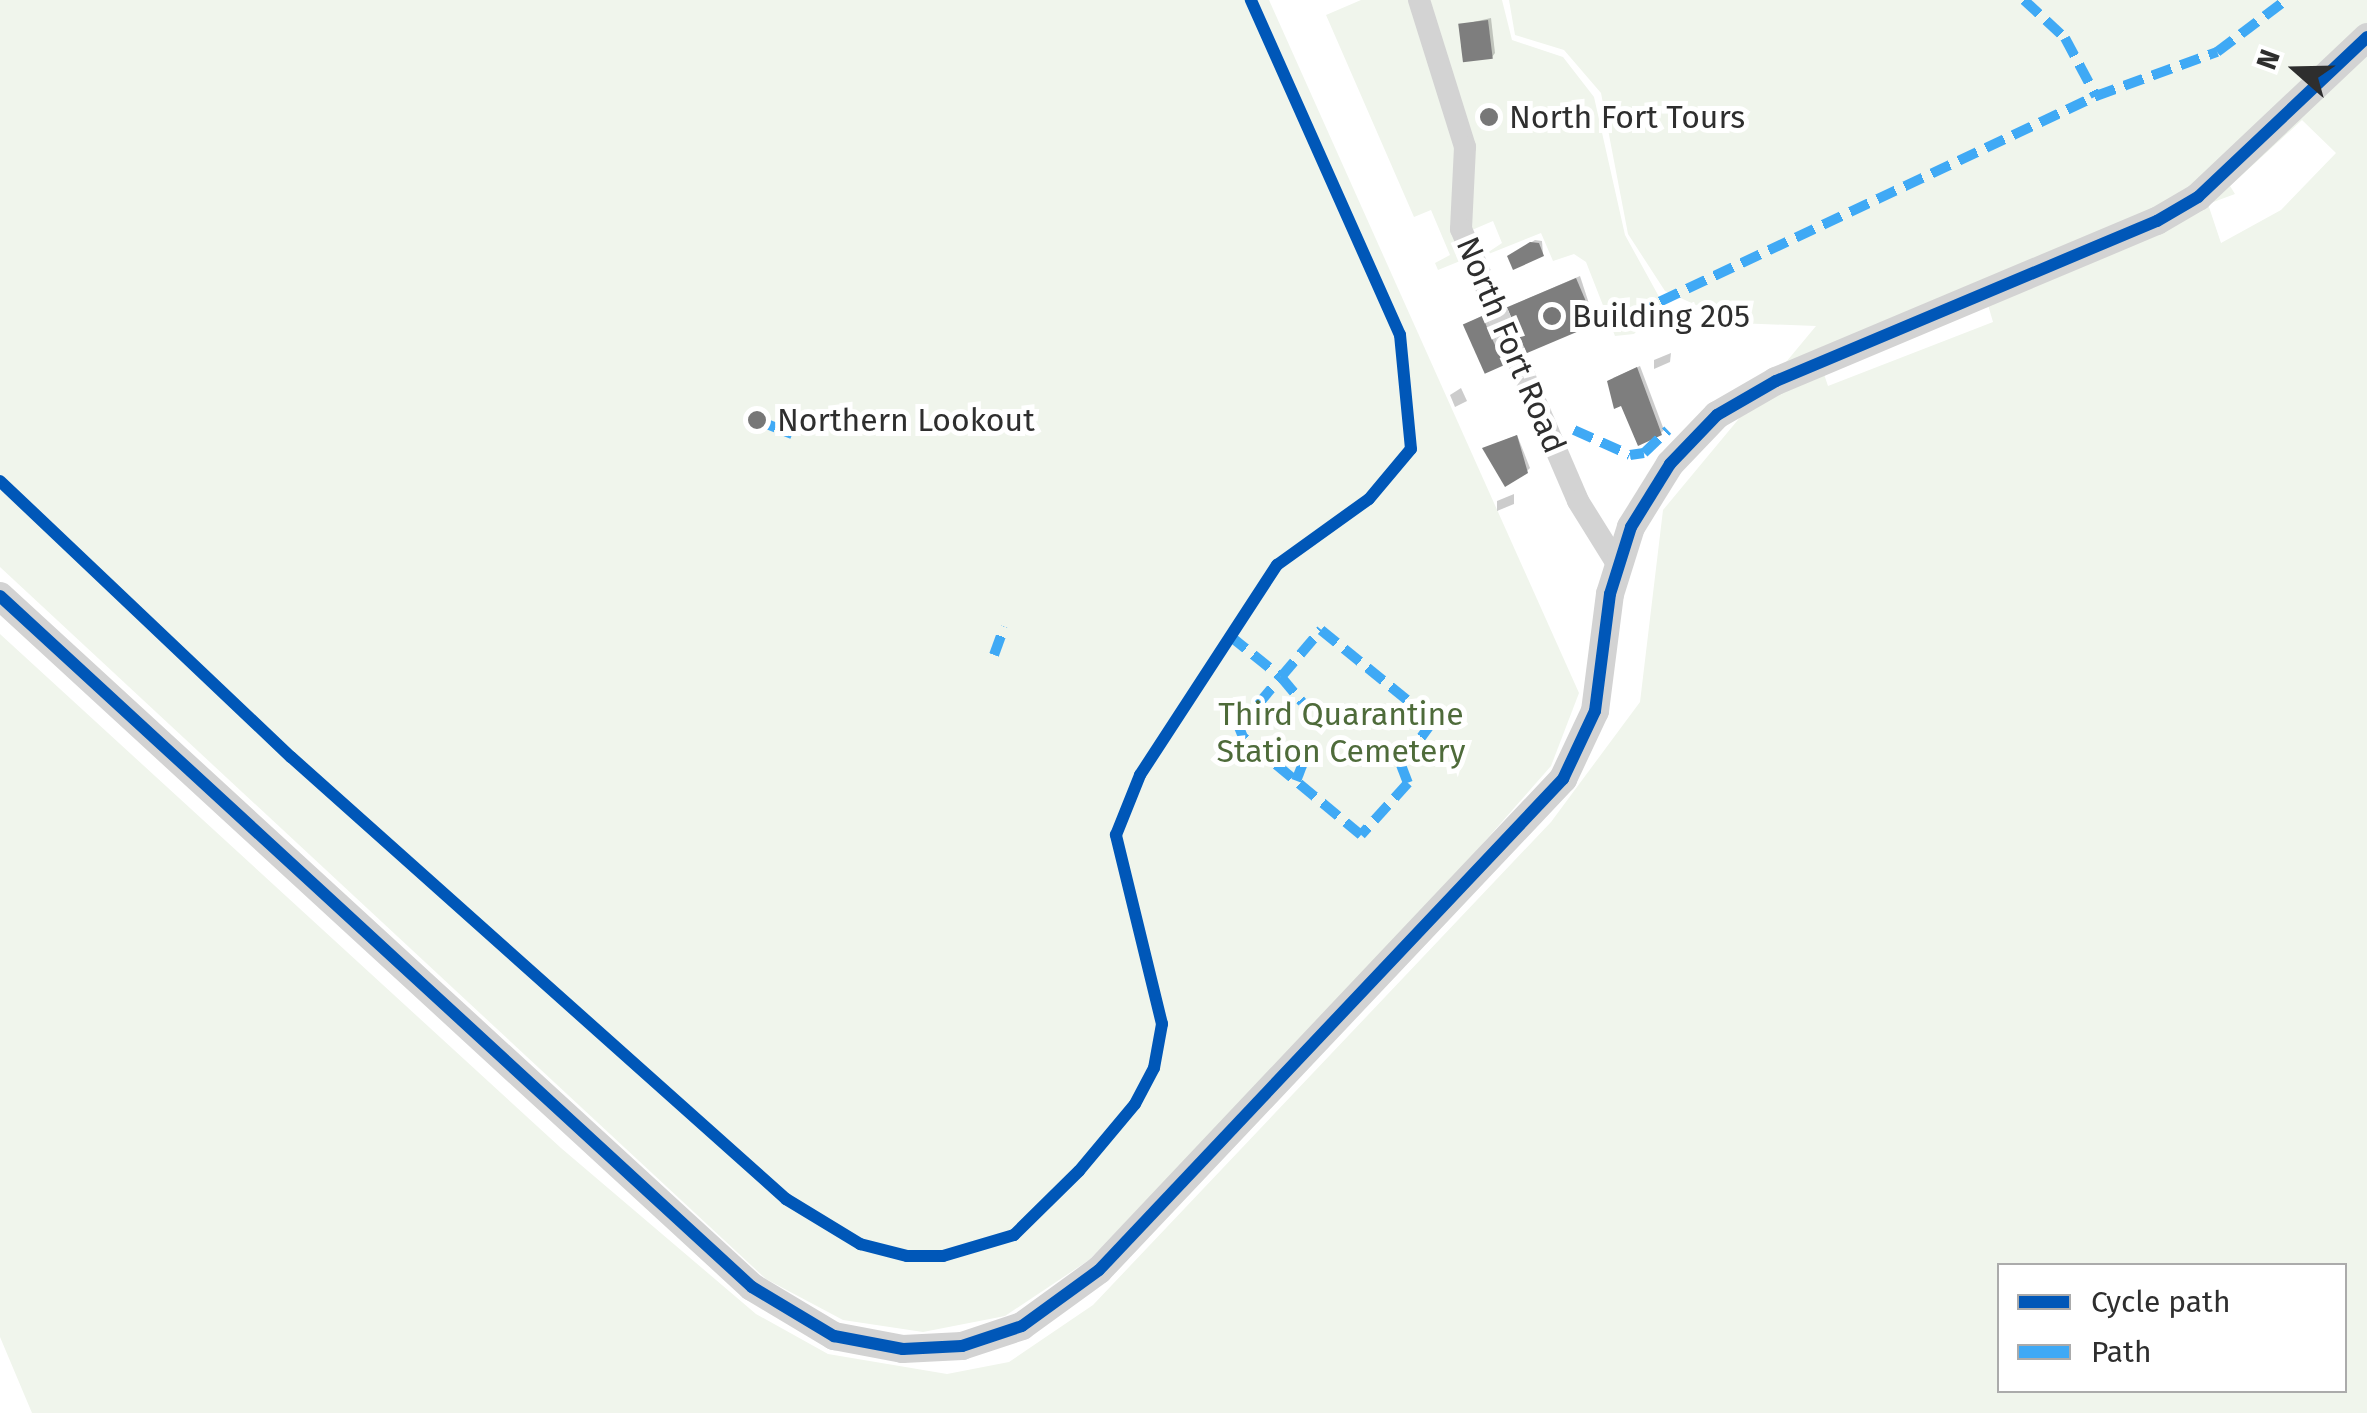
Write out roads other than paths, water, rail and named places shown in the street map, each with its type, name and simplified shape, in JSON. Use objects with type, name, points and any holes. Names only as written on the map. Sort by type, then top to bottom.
[{"type":"street","name":"North Fort Road","points":[[1420,0],[1465,147],[1461,229],[1578,501],[1616,562]]},
{"type":"street","points":[[0,596],[752,1287],[834,1336],[932,1349],[1022,1326],[1099,1270],[1532,816],[1562,779],[1595,711],[1616,562],[1652,489],[1717,414],[1776,382],[2157,221],[2234,170],[2367,37]]},
{"type":"place","name":"North Fort Tours","points":[[1489,117]]},
{"type":"place","name":"Building 205","points":[[1552,316]]},
{"type":"place","name":"Northern Lookout","points":[[757,420]]},
{"type":"park label","name":"Third Quarantine Station Cemetery","points":[[1341,734]]}]
